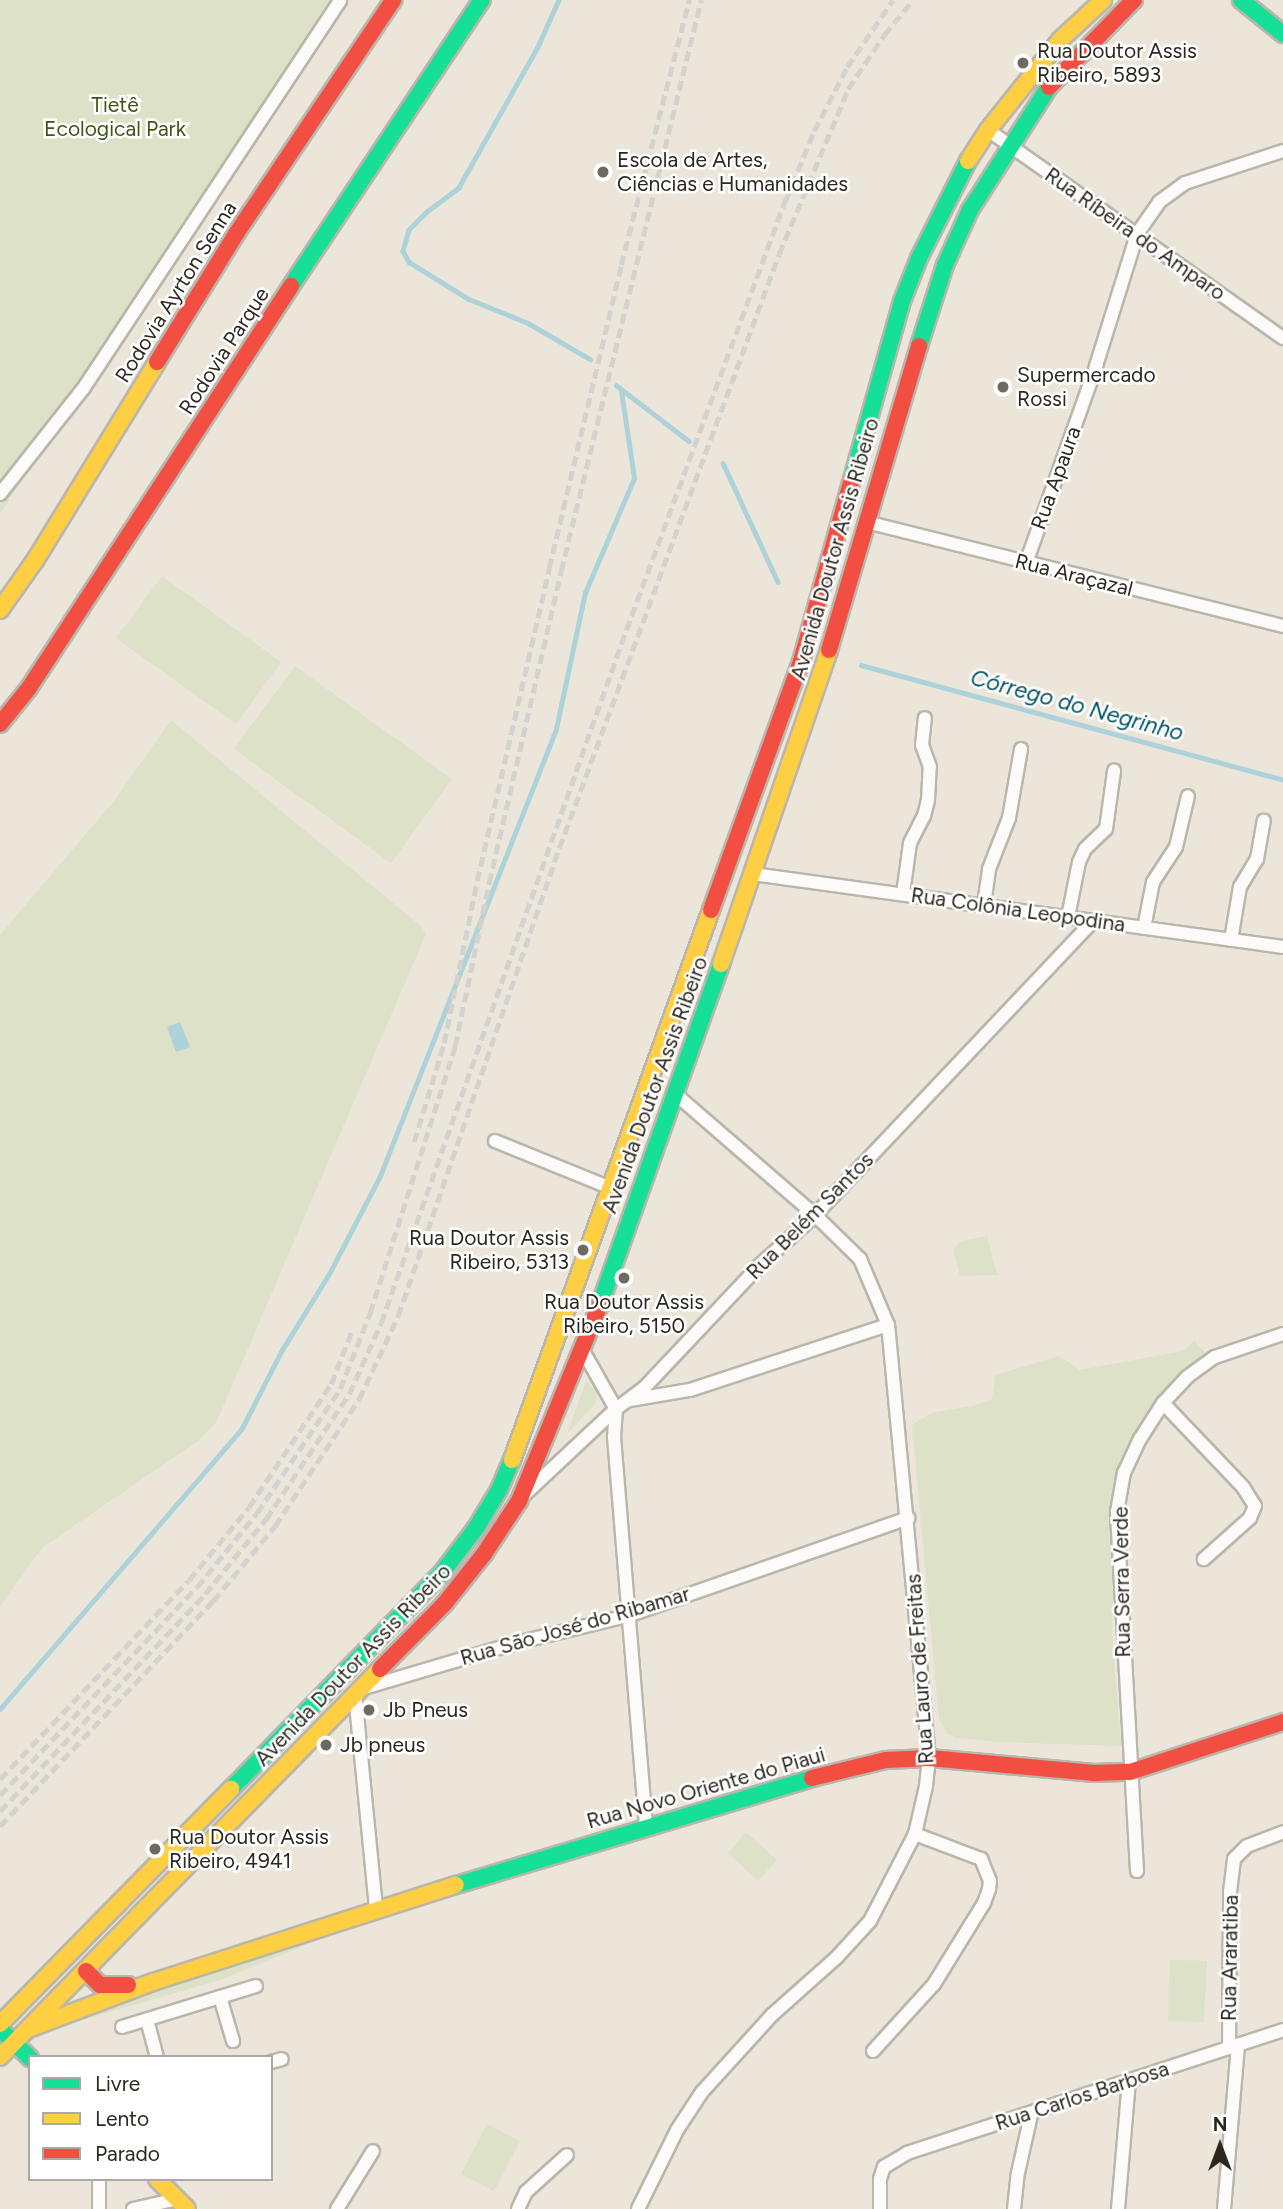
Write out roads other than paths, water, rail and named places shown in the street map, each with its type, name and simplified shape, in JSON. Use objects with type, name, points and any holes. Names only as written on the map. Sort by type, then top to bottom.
[{"type":"main road","name":"Rodovia Ayrton Senna","points":[[0,610],[36,559],[236,234],[393,0]]},
{"type":"main road","name":"Rodovia Parque","points":[[0,724],[29,688],[253,343],[482,0]]},
{"type":"main road","name":"Avenida Doutor Assis Ribeiro","points":[[0,2024],[441,1574],[476,1528],[499,1490],[524,1431],[802,658],[902,301],[958,176],[988,130],[1060,40],[1103,0]]},
{"type":"main road","name":"Avenida Doutor Assis Ribeiro","points":[[0,2057],[445,1603],[484,1554],[519,1500],[583,1351],[753,874],[824,667],[945,265],[970,210],[1049,87],[1087,45],[1134,0]]},
{"type":"main road","points":[[1241,0],[1283,34]]},
{"type":"main road","name":"Rua Novo Oriente do Piaui","points":[[28,2029],[153,1982],[376,1909],[646,1827],[886,1760],[929,1758],[1094,1773],[1130,1772],[1283,1722]]},
{"type":"main road","name":"Rua Novo Oriente do Piaui","points":[[86,1971],[100,1985],[120,1986],[153,1982]]},
{"type":"main road","points":[[0,2029],[28,2056]]},
{"type":"main road","points":[[159,2181],[182,2204]]},
{"type":"street","points":[[0,494],[83,389],[340,0]]},
{"type":"street","name":"Rua Ríbeira do Amparo","points":[[988,130],[1283,338]]},
{"type":"street","name":"Rua Apaura","points":[[1026,563],[1096,366],[1137,234],[1160,202],[1185,183],[1283,151]]},
{"type":"street","name":"Rua Araçazal","points":[[866,522],[1283,626]]},
{"type":"street","points":[[903,894],[910,844],[925,816],[928,800],[930,767],[922,745],[925,718]]},
{"type":"street","points":[[984,905],[989,869],[1009,818],[1021,749]]},
{"type":"street","points":[[1068,917],[1079,862],[1085,849],[1107,829],[1114,771]]},
{"type":"street","points":[[1144,928],[1153,882],[1175,847],[1188,796]]},
{"type":"street","points":[[1231,940],[1240,887],[1257,859],[1264,821]]},
{"type":"street","name":"Rua Colônia Leopodina","points":[[753,874],[1283,947]]},
{"type":"street","name":"Rua Belém Santos","points":[[519,1500],[616,1409],[630,1401],[759,1266],[815,1215],[1092,922]]},
{"type":"street","name":"Rua Lauro de Freitas","points":[[638,2209],[677,2130],[702,2092],[772,2015],[837,1957],[870,1921],[915,1834],[926,1786],[929,1758],[888,1325],[860,1259],[815,1215],[674,1093]]},
{"type":"street","points":[[495,1142],[611,1188]]},
{"type":"street","points":[[630,1401],[690,1390],[888,1325]]},
{"type":"street","name":"Rua Serra Verde","points":[[1137,1871],[1117,1511],[1124,1473],[1140,1438],[1163,1403],[1187,1377],[1214,1357],[1283,1334]]},
{"type":"street","points":[[583,1351],[616,1409],[614,1437],[646,1827]]},
{"type":"street","points":[[1163,1403],[1243,1487],[1255,1506],[1250,1518],[1204,1559]]},
{"type":"street","name":"Rua São José do Ribamar","points":[[358,1692],[516,1643],[627,1616],[908,1518]]},
{"type":"street","points":[[358,1692],[376,1909]]},
{"type":"street","name":"Rua Araratiba","points":[[1224,2209],[1234,2047],[1232,1869],[1237,1852],[1283,1832]]},
{"type":"street","points":[[873,2051],[934,1984],[984,1903],[989,1889],[987,1869],[981,1859],[915,1834]]},
{"type":"street","points":[[122,2027],[256,1986]]},
{"type":"street","points":[[220,1997],[233,2041]]},
{"type":"street","points":[[147,2020],[156,2055]]},
{"type":"street","name":"Rua Carlos Barbosa","points":[[880,2209],[880,2179],[884,2167],[907,2153],[1031,2115],[1283,2030]]},
{"type":"street","points":[[1118,2209],[1129,2080]]},
{"type":"street","points":[[1014,2209],[1018,2173],[1031,2115]]},
{"type":"street","points":[[337,2209],[373,2151]]},
{"type":"street","points":[[518,2209],[526,2192],[567,2155]]},
{"type":"street","points":[[99,2181],[99,2209]]},
{"type":"street","points":[[133,2209],[182,2204]]},
{"type":"water","points":[[180,1022],[190,1047],[176,1052],[167,1027]]},
{"type":"waterway","name":"Córrego do Negrinho","points":[[559,0],[538,47],[459,188],[428,211],[409,230],[403,251],[409,262],[469,299],[528,323],[590,359]]},
{"type":"waterway","name":"Córrego do Negrinho","points":[[616,385],[689,441]]},
{"type":"waterway","points":[[0,1709],[241,1430],[282,1350],[329,1274],[380,1176],[556,729],[585,593],[634,478],[621,391]]},
{"type":"waterway","name":"Córrego do Negrinho","points":[[723,463],[778,582]]},
{"type":"waterway","name":"Córrego do Negrinho","points":[[861,665],[1283,780]]},
{"type":"railway","points":[[414,1142],[444,1043],[477,881],[549,568],[621,265],[689,0]]},
{"type":"railway","points":[[0,1795],[197,1587],[257,1513],[340,1389],[370,1313],[455,1046],[489,883],[561,571],[701,0]]},
{"type":"railway","points":[[0,1811],[205,1594],[266,1519],[349,1394],[381,1323],[621,644],[786,199],[814,131],[847,67],[893,0]]},
{"type":"railway","points":[[0,1826],[213,1601],[275,1526],[359,1399],[398,1316],[554,862],[779,254],[848,89],[884,35],[913,0]]},
{"type":"railway","points":[[0,1779],[189,1580],[249,1507],[331,1384],[353,1328]]},
{"type":"place","name":"Rua Doutor Assis Ribeiro, 5893","points":[[1023,63]]},
{"type":"place","name":"Escola de Artes, Ciências e Humanidades","points":[[603,172]]},
{"type":"place","name":"Supermercado Rossi","points":[[1003,387]]},
{"type":"place","name":"Rua Doutor Assis Ribeiro, 5313","points":[[583,1250]]},
{"type":"place","name":"Rua Doutor Assis Ribeiro, 5150","points":[[624,1278]]},
{"type":"place","name":"Jb Pneus","points":[[369,1710]]},
{"type":"place","name":"Jb pneus","points":[[326,1745]]},
{"type":"place","name":"Rua Doutor Assis Ribeiro, 4941","points":[[155,1849]]},
{"type":"park label","name":"Tietê Ecological Park","points":[[115,117]]}]
